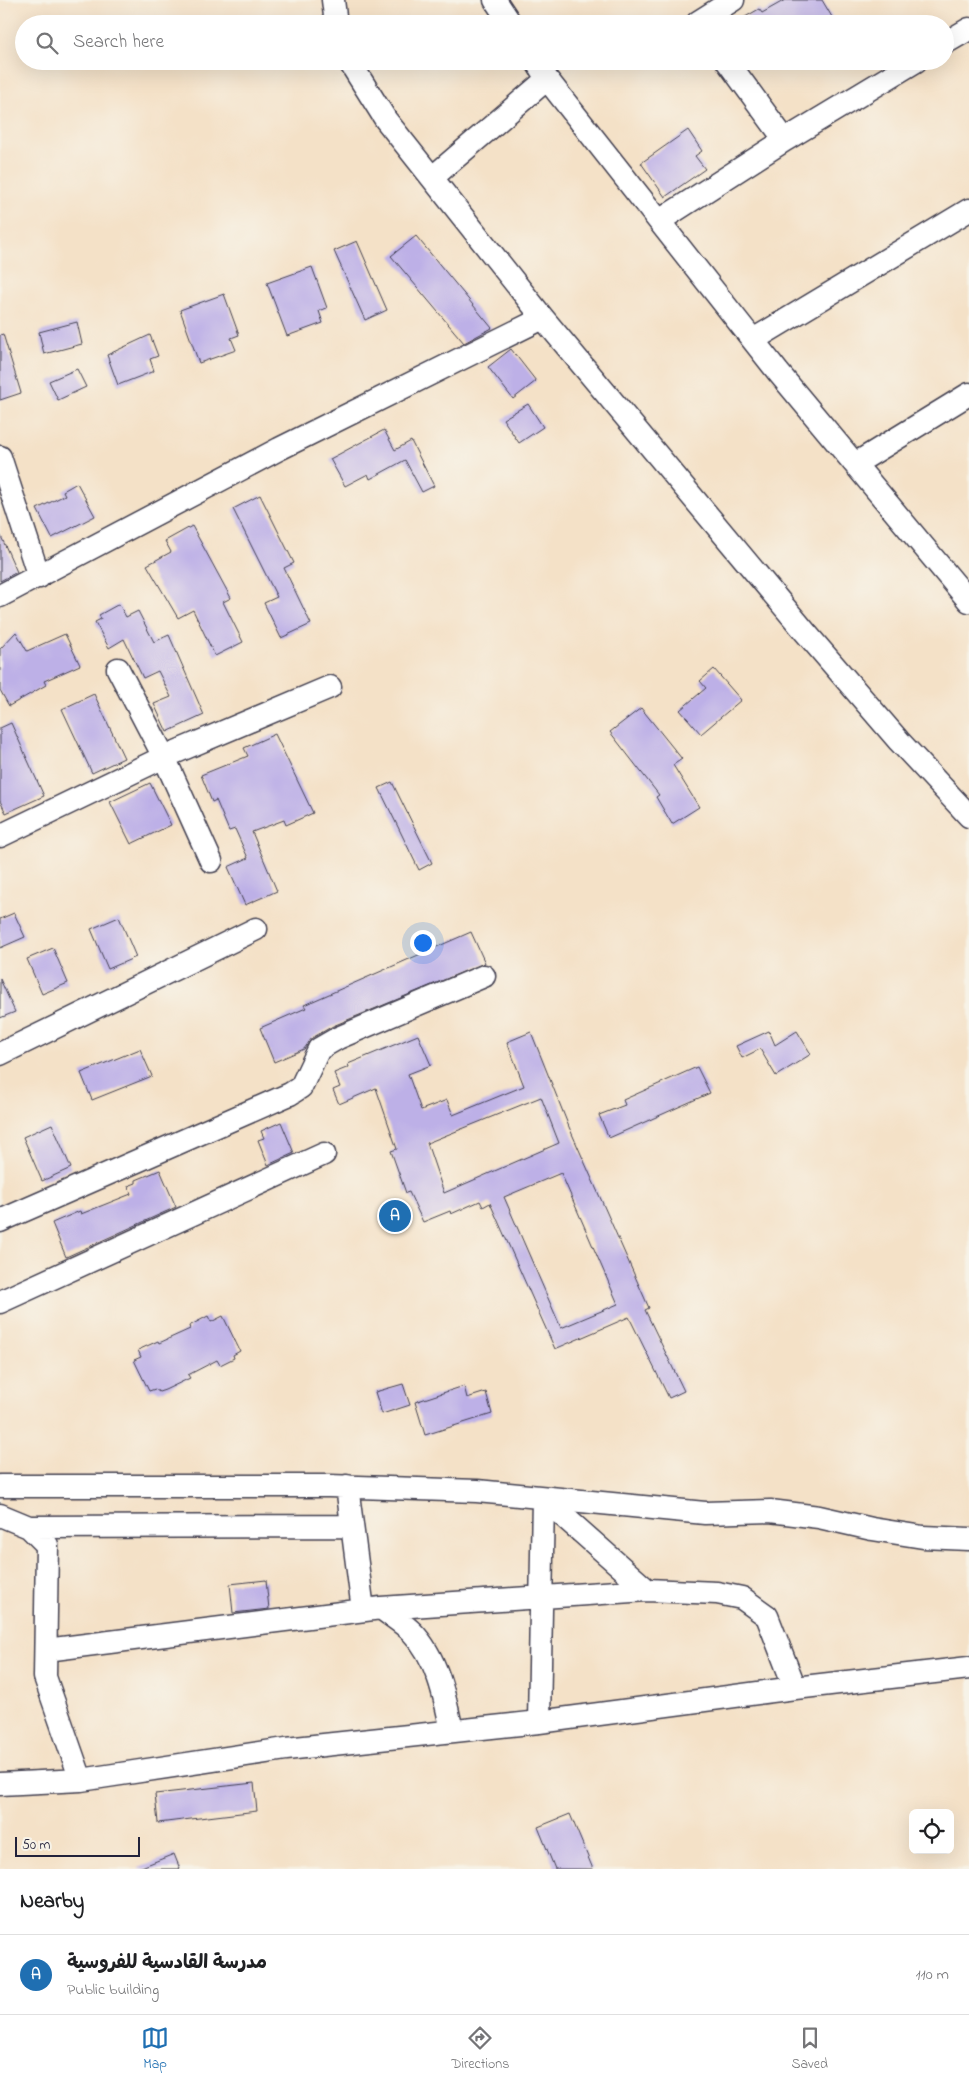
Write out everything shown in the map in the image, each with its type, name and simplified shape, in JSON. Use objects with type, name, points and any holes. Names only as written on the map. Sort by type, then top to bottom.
[{"type":"street","points":[[333,0],[335,15]]},
{"type":"street","points":[[495,0],[504,15]]},
{"type":"street","points":[[709,15],[732,0]]},
{"type":"street","points":[[954,38],[969,29]]},
{"type":"street","points":[[355,70],[386,120],[543,318],[806,633],[899,741],[969,816]]},
{"type":"street","points":[[433,177],[542,70],[753,340],[855,464],[961,578],[969,601]]},
{"type":"street","points":[[734,70],[785,140]]},
{"type":"street","points":[[659,221],[785,140],[901,70]]},
{"type":"street","points":[[753,340],[969,210]]},
{"type":"street","points":[[0,596],[279,449],[543,318]]},
{"type":"street","points":[[855,464],[969,394]]},
{"type":"street","points":[[0,457],[39,576]]},
{"type":"street","points":[[118,669],[164,757],[211,860]]},
{"type":"street","points":[[0,836],[164,757],[330,687]]},
{"type":"street","points":[[0,1054],[256,929]]},
{"type":"street","points":[[0,1221],[290,1094],[301,1087],[319,1049],[338,1038],[484,976]]},
{"type":"street","points":[[0,1302],[324,1154]]},
{"type":"street","points":[[0,1486],[347,1486],[477,1491],[705,1513],[770,1511],[819,1516],[872,1529],[923,1537],[969,1539]]},
{"type":"street","points":[[347,1486],[352,1526],[372,1609],[412,1632],[431,1658],[447,1706],[452,1731]]},
{"type":"street","points":[[544,1498],[647,1590]]},
{"type":"street","points":[[539,1722],[544,1498]]},
{"type":"street","points":[[0,1515],[29,1526],[352,1526]]},
{"type":"street","points":[[29,1526],[47,1545],[45,1677],[81,1780]]},
{"type":"street","points":[[46,1650],[372,1609],[647,1590],[716,1593],[742,1598],[767,1616],[795,1688]]},
{"type":"street","points":[[0,1784],[81,1780],[286,1749],[539,1722],[795,1688],[969,1668]]},
{"type":"building","points":[[785,0],[822,0],[831,15],[749,15],[759,9],[762,13]]},
{"type":"building","points":[[688,130],[702,151],[695,156],[705,169],[665,197],[641,163]]},
{"type":"building","points":[[416,236],[492,328],[464,343],[391,256]]},
{"type":"building","points":[[357,241],[387,310],[365,320],[334,251]]},
{"type":"building","points":[[312,267],[327,308],[319,311],[323,323],[287,336],[267,283]]},
{"type":"building","points":[[224,294],[239,335],[231,338],[236,350],[199,363],[180,310]]},
{"type":"building","points":[[77,322],[82,344],[44,354],[39,332]]},
{"type":"building","points":[[3,334],[21,393],[0,400],[0,335]]},
{"type":"building","points":[[150,335],[158,356],[150,359],[154,371],[118,385],[107,355]]},
{"type":"building","points":[[511,349],[536,381],[513,399],[488,367]]},
{"type":"building","points":[[77,369],[86,387],[58,400],[49,381]]},
{"type":"building","points":[[528,404],[543,427],[519,443],[503,419]]},
{"type":"building","points":[[384,430],[395,450],[411,441],[434,486],[422,492],[405,460],[370,479],[368,474],[345,486],[330,459]]},
{"type":"building","points":[[77,483],[95,516],[52,538],[37,509],[65,495],[63,491]]},
{"type":"building","points":[[260,495],[294,563],[284,568],[311,624],[281,638],[264,603],[277,597],[233,509]]},
{"type":"building","points":[[192,526],[231,598],[223,602],[243,642],[215,656],[193,610],[178,618],[147,565],[171,552],[165,541]]},
{"type":"building","points":[[0,534],[17,572],[0,581]]},
{"type":"building","points":[[119,604],[126,617],[138,611],[154,642],[169,635],[204,715],[167,732],[154,704],[171,697],[158,671],[143,678],[124,639],[109,648],[95,622],[101,619],[99,615]]},
{"type":"building","points":[[16,632],[27,651],[65,634],[80,665],[44,681],[46,685],[9,706],[0,690],[0,649]]},
{"type":"building","points":[[714,669],[741,700],[701,734],[680,710],[706,688],[700,681]]},
{"type":"building","points":[[94,694],[124,758],[92,773],[62,709]]},
{"type":"building","points":[[641,708],[682,759],[673,765],[699,807],[672,824],[656,797],[659,795],[610,732]]},
{"type":"building","points":[[11,723],[44,796],[6,813],[0,801],[0,728]]},
{"type":"building","points":[[275,734],[313,813],[286,825],[284,820],[252,832],[277,891],[245,905],[228,867],[248,858],[235,829],[229,831],[216,800],[212,802],[201,775],[248,756],[244,748]]},
{"type":"building","points":[[392,782],[432,863],[419,870],[379,788]]},
{"type":"building","points":[[150,783],[171,825],[131,844],[110,802]]},
{"type":"building","points":[[14,913],[25,937],[0,948],[0,919]]},
{"type":"building","points":[[119,917],[136,957],[108,969],[91,929]]},
{"type":"building","points":[[471,932],[485,963],[333,1026],[312,1038],[304,1049],[274,1062],[260,1028],[306,1008],[304,1005]]},
{"type":"building","points":[[53,948],[68,983],[42,994],[27,959]]},
{"type":"building","points":[[0,979],[15,1012],[0,1018]]},
{"type":"building","points":[[769,1031],[775,1045],[797,1031],[811,1054],[776,1076],[760,1049],[742,1058],[736,1046]]},
{"type":"building","points":[[531,1032],[569,1127],[649,1308],[645,1310],[684,1391],[669,1398],[629,1317],[555,1349],[490,1203],[483,1207],[480,1201],[451,1214],[450,1211],[423,1222],[409,1192],[406,1193],[391,1151],[397,1149],[376,1088],[339,1104],[333,1090],[340,1087],[334,1073],[349,1067],[348,1064],[418,1035],[431,1065],[408,1074],[421,1110],[447,1100],[453,1115],[524,1086],[507,1042]],"holes":[[[541,1097],[559,1143],[444,1193],[427,1143]],[[561,1173],[618,1304],[561,1328],[504,1197]]]},
{"type":"building","points":[[140,1049],[152,1076],[92,1100],[81,1073]]},
{"type":"building","points":[[697,1067],[710,1093],[609,1138],[599,1115],[625,1105],[623,1100]]},
{"type":"building","points":[[281,1122],[294,1153],[268,1165],[258,1140],[264,1138],[261,1131]]},
{"type":"building","points":[[52,1124],[71,1168],[42,1181],[23,1137]]},
{"type":"building","points":[[160,1170],[176,1207],[66,1257],[52,1223],[80,1211],[81,1214],[131,1194],[128,1186],[136,1183],[136,1180]]},
{"type":"building","points":[[208,1316],[211,1322],[223,1316],[240,1351],[233,1355],[234,1358],[220,1365],[217,1360],[188,1375],[190,1378],[165,1390],[159,1392],[155,1389],[149,1391],[134,1360],[141,1357],[138,1350],[190,1329],[189,1326]]},
{"type":"building","points":[[403,1384],[410,1405],[382,1414],[375,1392]]},
{"type":"building","points":[[464,1386],[467,1398],[486,1392],[492,1414],[425,1435],[415,1402]]},
{"type":"building","points":[[266,1580],[269,1609],[233,1613],[230,1584]]},
{"type":"building","points":[[254,1783],[257,1811],[158,1823],[155,1794]]},
{"type":"building","points":[[570,1814],[593,1869],[555,1869],[538,1827]]},
{"type":"building","points":[[174,1854],[180,1869],[139,1869],[139,1868]]},
{"type":"place","name":"مدرسة القادسية للفروسية","points":[[395,1216]]}]
